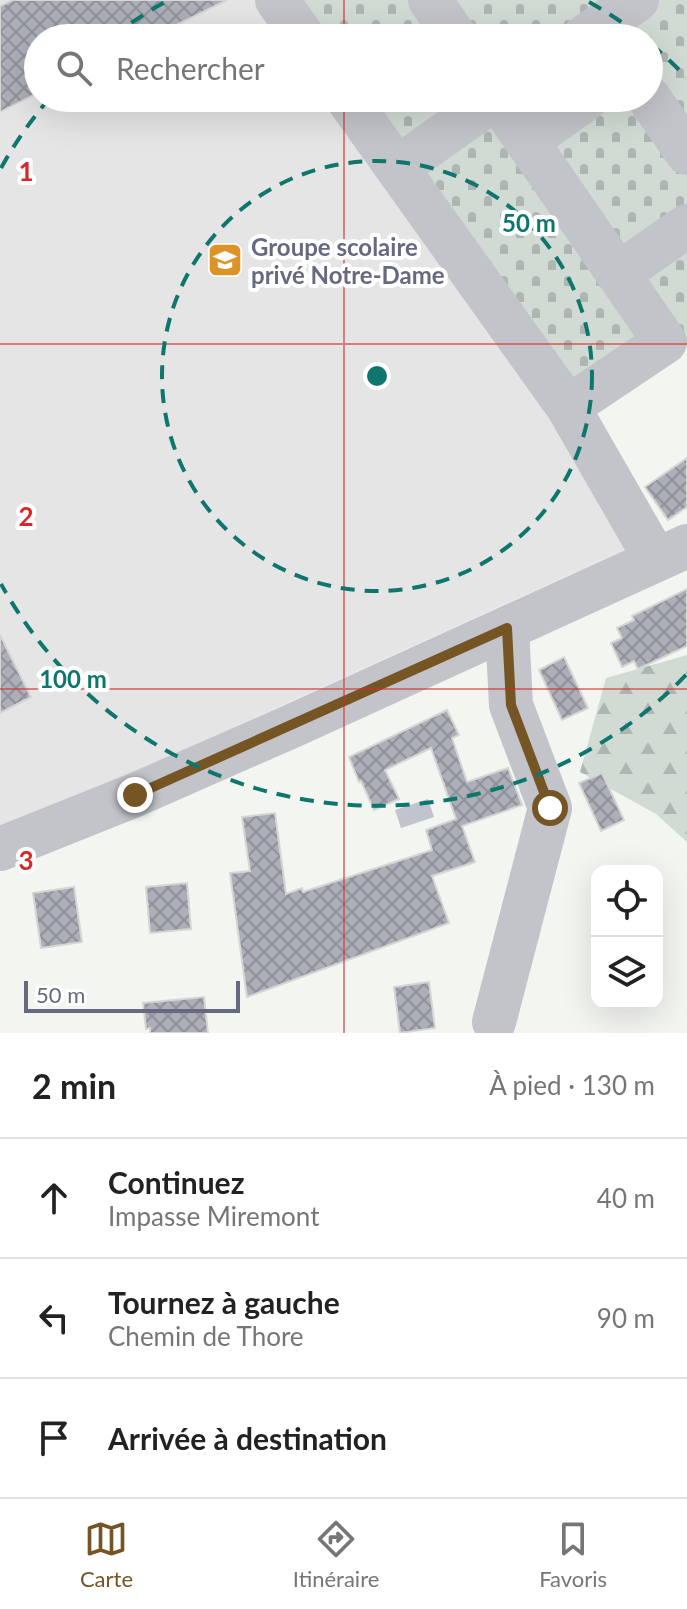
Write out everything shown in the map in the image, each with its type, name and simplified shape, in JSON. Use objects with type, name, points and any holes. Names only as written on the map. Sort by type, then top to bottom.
[{"type":"street","points":[[430,0],[446,24]]},
{"type":"street","points":[[596,24],[637,0]]},
{"type":"street","points":[[0,849],[185,772],[671,553],[357,112]]},
{"type":"street","points":[[397,168],[477,112]]},
{"type":"street","points":[[507,112],[665,342],[568,407]]},
{"type":"street","points":[[527,141],[567,112]]},
{"type":"street","points":[[659,112],[687,153]]},
{"type":"street","points":[[618,274],[687,226]]},
{"type":"street","points":[[494,1022],[550,808],[511,705],[507,628]]},
{"type":"street","points":[[0,823],[148,761],[185,772]]},
{"type":"shaded area","name":"Groupe scolaire privé Notre-Dame","points":[[0,0],[266,0],[283,24],[24,24],[24,112],[345,112],[565,423],[633,546],[32,819],[0,828]]},
{"type":"shaded area","points":[[428,799],[434,817],[401,828],[395,810]]},
{"type":"green space","points":[[266,0],[687,0],[687,339],[565,423],[345,112],[663,112],[663,24],[283,24]]},
{"type":"green space","points":[[687,655],[687,842],[656,814],[580,772],[606,678]]},
{"type":"building","points":[[13,0],[227,0],[178,24],[24,24],[24,100],[0,112],[0,6]]},
{"type":"building","points":[[687,458],[687,507],[668,520],[645,487]]},
{"type":"building","points":[[687,589],[687,646],[638,669],[634,661],[622,667],[611,643],[622,638],[617,628],[634,620],[632,616]]},
{"type":"building","points":[[0,635],[31,697],[0,713]]},
{"type":"building","points":[[564,657],[588,708],[562,720],[539,670]]},
{"type":"building","points":[[447,710],[459,735],[452,738],[467,782],[508,768],[522,805],[462,826],[475,862],[432,876],[449,923],[247,997],[230,873],[250,871],[242,817],[275,813],[286,894],[302,888],[303,892],[432,850],[426,830],[456,819],[431,748],[385,770],[399,799],[374,810],[349,757]]},
{"type":"building","points":[[602,773],[624,820],[601,831],[579,783]]},
{"type":"building","points":[[187,883],[191,929],[150,933],[146,887]]},
{"type":"building","points":[[74,887],[82,942],[41,948],[33,893]]},
{"type":"building","points":[[429,982],[435,1028],[400,1033],[394,987]]},
{"type":"building","points":[[204,997],[208,1033],[150,1033],[150,1028],[146,1029],[143,1003]]},
{"type":"place","name":"Groupe scolaire privé Notre-Dame","points":[[225,260]]},
{"type":"route","points":[[135,795],[507,628],[511,705],[550,808]]}]
